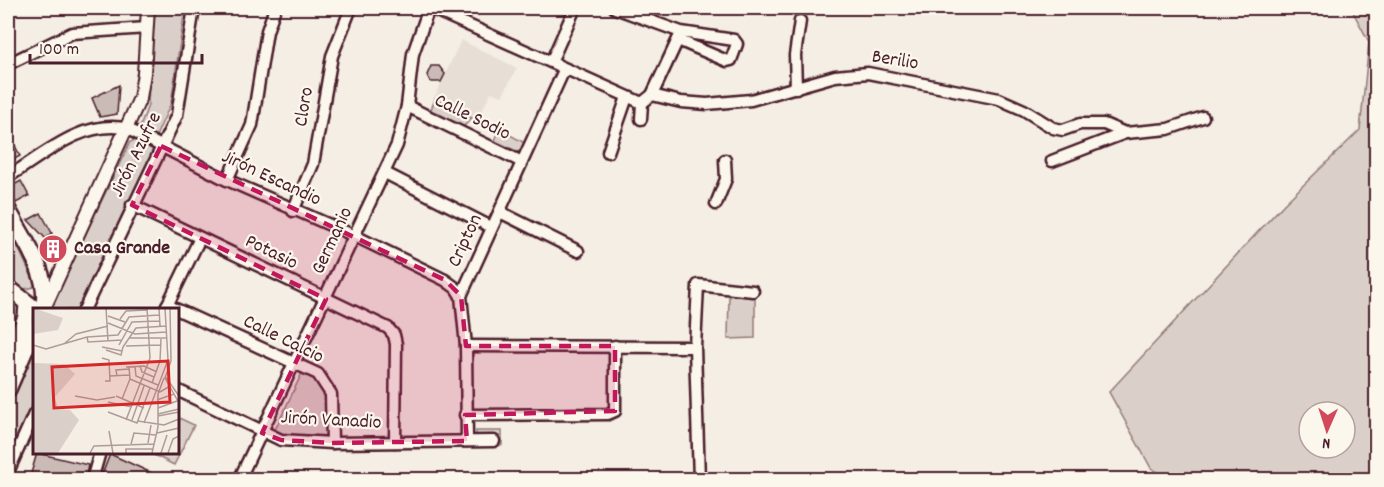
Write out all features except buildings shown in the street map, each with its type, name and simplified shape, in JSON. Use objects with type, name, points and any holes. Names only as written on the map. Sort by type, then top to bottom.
[{"type":"main road","points":[[8,210],[40,273],[45,294],[43,308]]},
{"type":"main road","points":[[8,288],[34,308]]},
{"type":"main road","points":[[8,358],[26,317],[27,304]]},
{"type":"main road","points":[[8,389],[33,330]]},
{"type":"street","points":[[43,308],[128,129],[140,98],[148,8]]},
{"type":"street","name":"Jirón Azufre","points":[[85,308],[182,100],[194,8]]},
{"type":"street","points":[[227,180],[252,125],[267,31],[275,8]]},
{"type":"street","name":"Cloro","points":[[293,211],[313,164],[332,56],[351,8]]},
{"type":"street","points":[[430,8],[642,103]]},
{"type":"street","name":"Germanio","points":[[239,480],[398,145],[407,106],[413,54],[430,8]]},
{"type":"street","points":[[551,62],[575,8]]},
{"type":"street","points":[[615,8],[680,36],[728,61],[731,60],[737,44],[734,40],[680,36]]},
{"type":"street","points":[[796,88],[795,55],[800,21]]},
{"type":"street","points":[[8,64],[72,33],[147,28]]},
{"type":"street","points":[[640,119],[642,103],[652,95],[680,36]]},
{"type":"street","name":"Cripton","points":[[467,441],[466,346],[461,296],[564,70]]},
{"type":"street","name":"Berilio","points":[[652,95],[681,102],[707,104],[751,100],[835,76],[868,73],[999,99],[1024,110],[1053,128],[1063,130],[1080,124],[1104,124],[1125,133]]},
{"type":"street","points":[[608,152],[627,97]]},
{"type":"street","name":"Calle Sodio","points":[[407,106],[522,162]]},
{"type":"street","points":[[1052,161],[1125,133],[1168,129],[1203,117]]},
{"type":"street","points":[[8,177],[81,132],[114,126],[128,129]]},
{"type":"street","name":"Jirón Escandio","points":[[128,129],[227,180],[293,211],[355,236],[445,280],[456,288],[461,296]]},
{"type":"street","points":[[716,204],[726,179],[725,160]]},
{"type":"street","points":[[385,173],[491,227]]},
{"type":"street","name":"Potasio","points":[[132,205],[388,328],[394,335],[395,442]]},
{"type":"street","points":[[500,212],[578,252]]},
{"type":"street","points":[[166,308],[200,238]]},
{"type":"street","points":[[699,480],[695,347],[698,285],[753,291]]},
{"type":"street","name":"Calle Calcio","points":[[178,313],[318,374],[327,384],[331,394],[332,443]]},
{"type":"street","points":[[466,346],[695,347]]},
{"type":"street","points":[[465,415],[608,414],[615,411],[615,346]]},
{"type":"street","name":"Jirón Vanadio","points":[[178,391],[262,433],[281,440],[332,443],[494,441]]},
{"type":"street","points":[[8,472],[33,416]]},
{"type":"street","points":[[92,480],[100,454]]},
{"type":"highlighted area","points":[[161,146],[445,280],[461,296],[466,346],[615,346],[615,411],[465,415],[467,441],[332,443],[281,440],[262,433],[326,299],[132,205]]},
{"type":"shaded area","points":[[153,8],[185,8],[171,103],[156,136],[139,130],[148,105]]},
{"type":"shaded area","points":[[1351,8],[1376,8],[1376,479],[1169,479],[1151,468],[1109,392],[1284,204],[1360,130],[1369,42]]},
{"type":"shaded area","points":[[461,40],[517,68],[502,96],[491,92],[477,121],[434,98]]},
{"type":"shaded area","points":[[435,99],[472,118],[463,127],[430,112]]},
{"type":"shaded area","points":[[499,129],[525,143],[521,153],[495,141]]},
{"type":"shaded area","points":[[135,140],[154,149],[157,153],[80,308],[50,308],[130,142]]},
{"type":"shaded area","points":[[8,226],[36,286],[21,288],[8,281]]},
{"type":"shaded area","points":[[729,295],[755,296],[755,338],[728,339]]},
{"type":"shaded area","points":[[33,342],[33,403],[8,456],[8,401]]},
{"type":"shaded area","points":[[302,373],[322,383],[326,391],[330,445],[281,440],[274,432]]},
{"type":"shaded area","points":[[178,417],[194,425],[174,465],[152,454],[178,454]]},
{"type":"shaded area","points":[[476,431],[502,431],[502,445],[477,444]]},
{"type":"place","name":"Casa Grande","points":[[53,249]]}]
